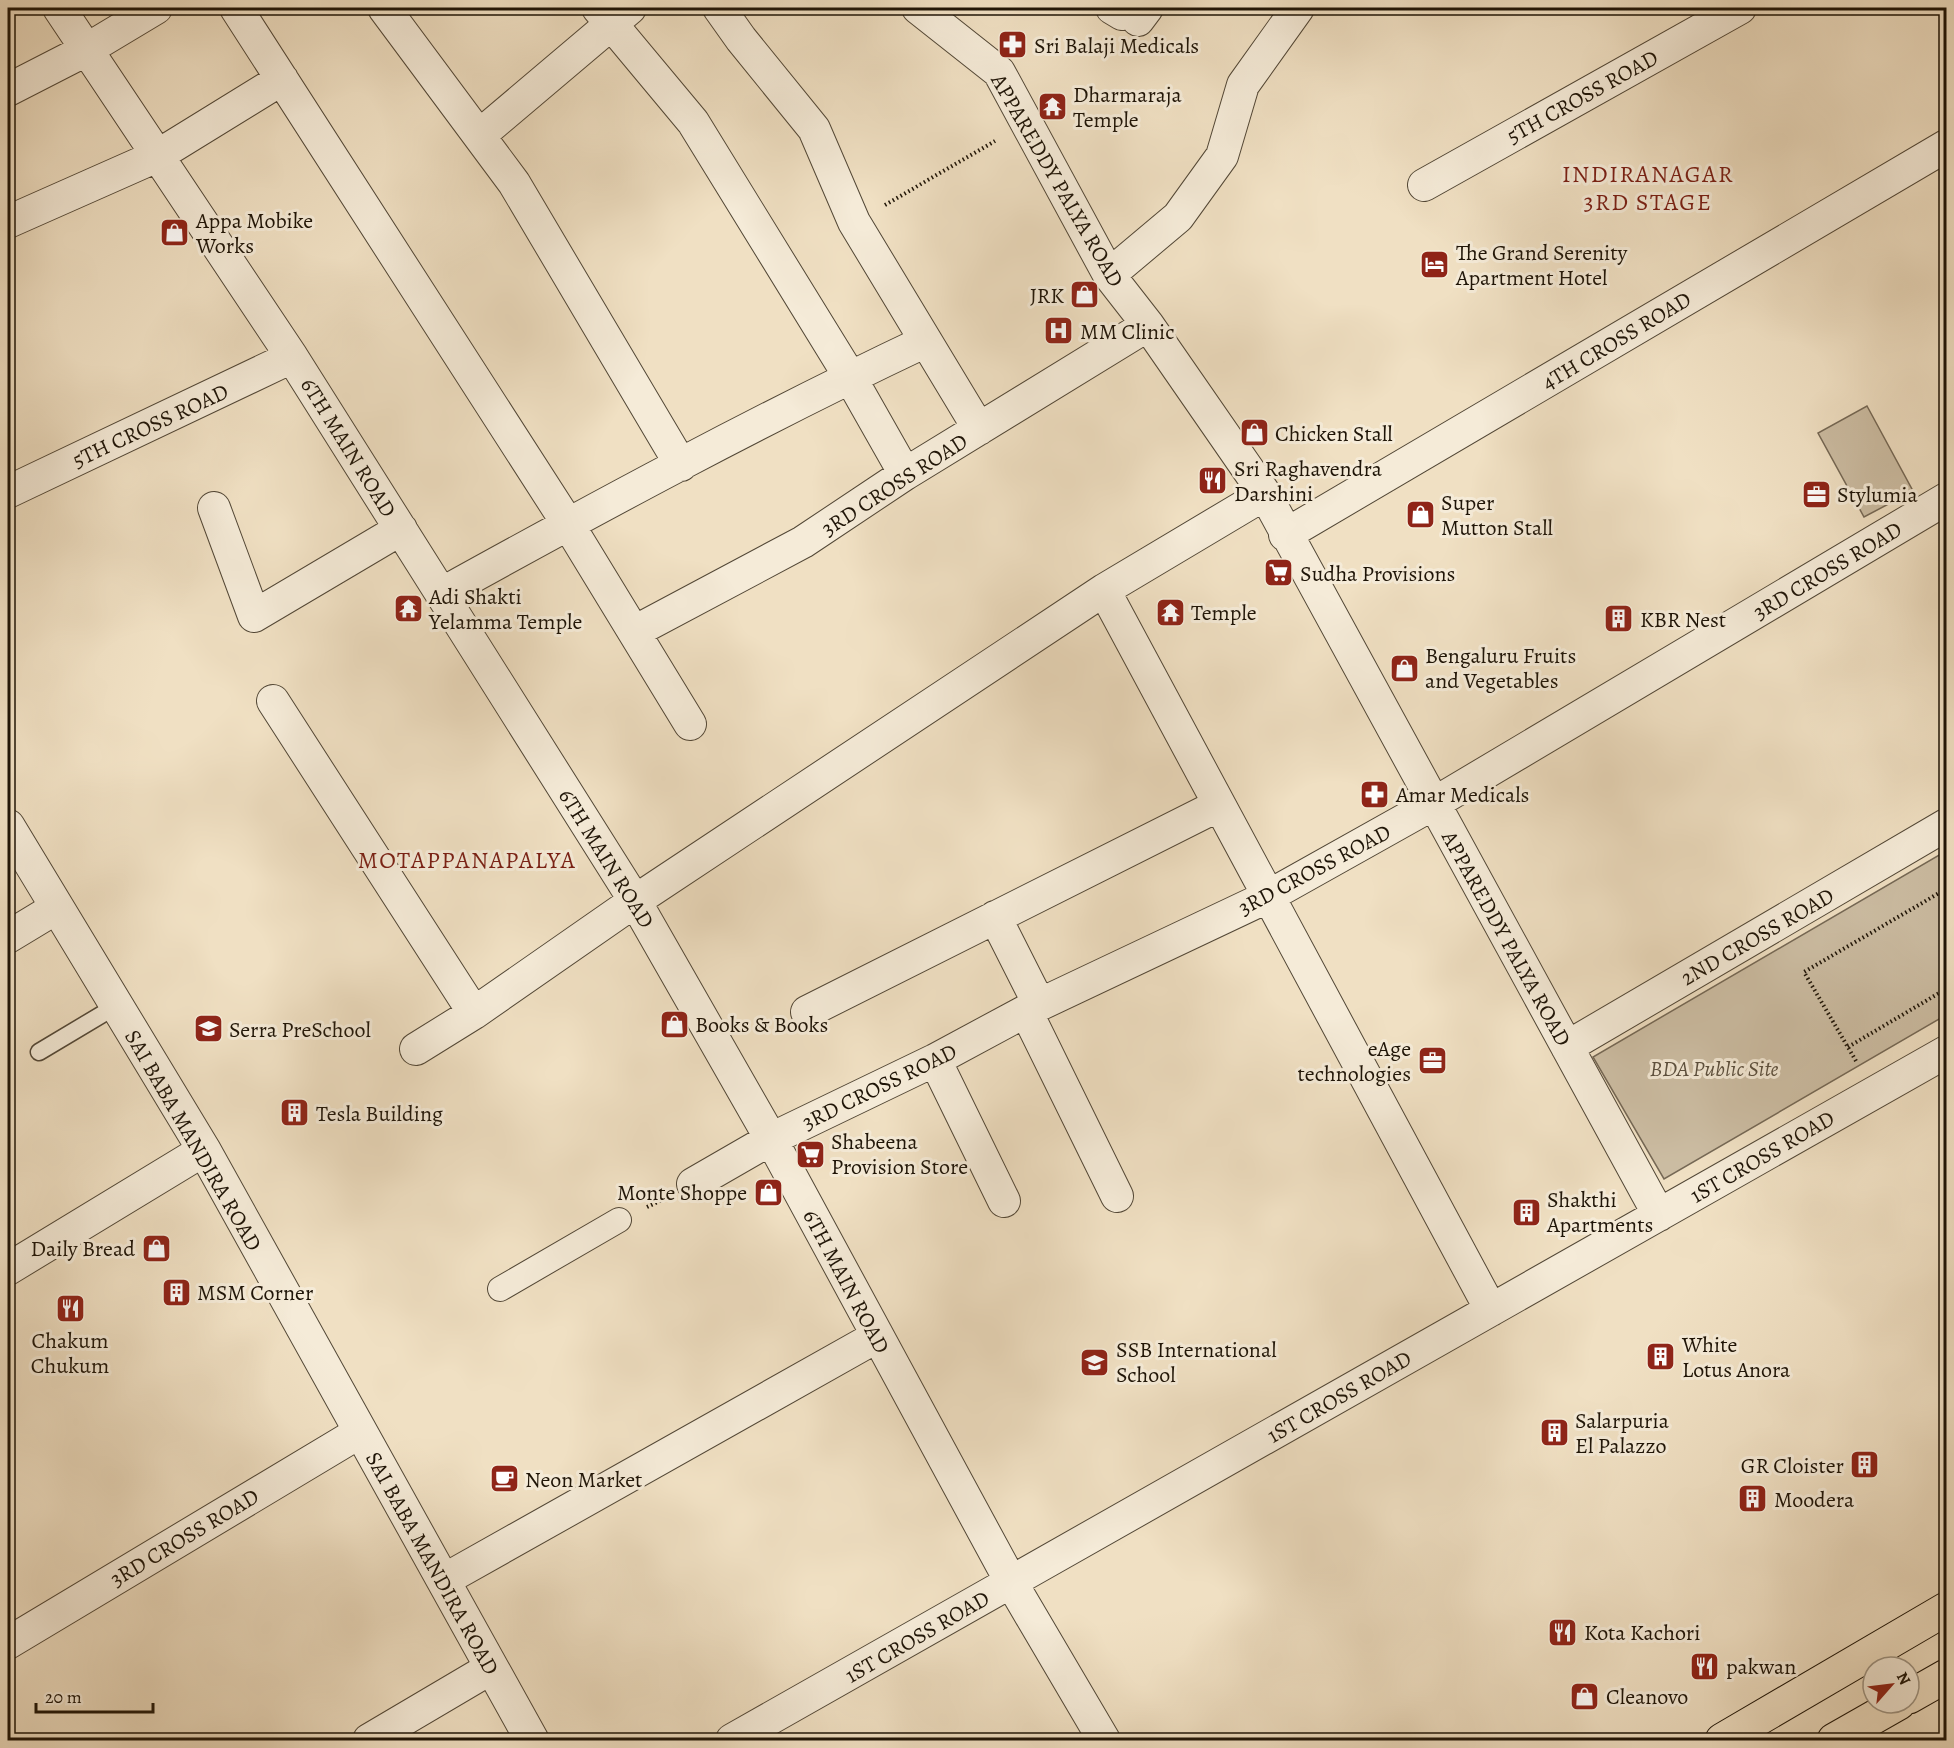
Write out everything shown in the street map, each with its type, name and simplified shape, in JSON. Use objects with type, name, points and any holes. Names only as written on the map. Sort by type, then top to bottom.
[{"type":"main road","points":[[1722,1740],[1947,1609]]},
{"type":"main road","points":[[1921,1690],[1947,1676]]},
{"type":"main road","points":[[1834,1740],[1878,1715]]},
{"type":"street","name":"6TH MAIN ROAD","points":[[59,8],[292,357],[635,901],[771,1139],[876,1337],[1011,1582],[1104,1740]]},
{"type":"street","points":[[8,90],[86,50],[156,8]]},
{"type":"street","points":[[236,8],[568,524],[690,724]]},
{"type":"street","points":[[384,8],[514,183],[681,465]]},
{"type":"street","points":[[719,8],[741,39],[814,129],[854,222],[979,429]]},
{"type":"street","name":"APPAREDDY PALYA ROAD","points":[[918,8],[999,72],[1109,275],[1148,325],[1265,494],[1285,535],[1659,1215]]},
{"type":"street","points":[[1109,275],[1178,216],[1222,156],[1243,85],[1298,8]]},
{"type":"street","name":"5TH CROSS ROAD","points":[[1424,185],[1740,8]]},
{"type":"street","points":[[480,135],[613,13],[693,122],[850,377],[905,474]]},
{"type":"street","points":[[8,222],[157,156],[282,79]]},
{"type":"street","name":"4TH CROSS ROAD","points":[[1285,535],[1947,146]]},
{"type":"street","name":"3RD CROSS ROAD","points":[[634,632],[803,542],[905,474],[1148,325]]},
{"type":"street","points":[[441,594],[681,465],[850,377],[926,341]]},
{"type":"street","name":"5TH CROSS ROAD","points":[[8,492],[292,357]]},
{"type":"street","points":[[416,1049],[474,1013],[635,901],[1104,590],[1265,494]]},
{"type":"street","name":"3RD CROSS ROAD","points":[[693,1184],[771,1139],[934,1060],[1032,1007],[1267,897],[1433,804],[1947,499]]},
{"type":"street","points":[[214,508],[254,616],[401,530]]},
{"type":"street","points":[[1104,590],[1491,1310]]},
{"type":"street","points":[[273,701],[474,1013]]},
{"type":"street","points":[[807,1012],[1219,805]]},
{"type":"street","name":"2ND CROSS ROAD","points":[[1567,1047],[1947,825]]},
{"type":"street","name":"SAI BABA MANDIRA ROAD","points":[[8,826],[204,1150],[532,1740]]},
{"type":"street","points":[[8,937],[56,908]]},
{"type":"street","points":[[995,917],[1032,1007],[1117,1196]]},
{"type":"street","name":"1ST CROSS ROAD","points":[[732,1740],[1947,1052]]},
{"type":"street","points":[[934,1060],[1004,1201]]},
{"type":"street","points":[[8,1269],[204,1150]]},
{"type":"street","points":[[500,1289],[619,1220]]},
{"type":"street","points":[[444,1580],[876,1337]]},
{"type":"street","name":"3RD CROSS ROAD","points":[[8,1643],[360,1432]]},
{"type":"street","points":[[369,1740],[492,1668]]},
{"type":"lane","points":[[39,1052],[116,1005]]},
{"type":"path","points":[[886,204],[1026,122]]},
{"type":"path","points":[[1947,889],[1804,972],[1848,1047],[1947,989]]},
{"type":"path","points":[[619,1220],[693,1184]]},
{"type":"green space","points":[[1867,406],[1913,491],[1864,517],[1818,433]]},
{"type":"green space","name":"BDA Public Site","points":[[1946,851],[1946,1015],[1664,1179],[1593,1057]]},
{"type":"place","name":"Sri Balaji Medicals","points":[[1013,45]]},
{"type":"place","name":"Dharmaraja Temple","points":[[1052,107]]},
{"type":"place","name":"Appa Mobike Works","points":[[175,233]]},
{"type":"place","name":"The Grand Serenity Apartment Hotel","points":[[1435,265]]},
{"type":"place","name":"JRK","points":[[1085,295]]},
{"type":"place","name":"MM Clinic","points":[[1059,331]]},
{"type":"place","name":"Chicken Stall","points":[[1254,433]]},
{"type":"place","name":"Sri Raghavendra Darshini","points":[[1213,481]]},
{"type":"place","name":"Stylumia","points":[[1816,494]]},
{"type":"place","name":"Super Mutton Stall","points":[[1420,515]]},
{"type":"place","name":"Sudha Provisions","points":[[1279,573]]},
{"type":"place","name":"Adi Shakti Yelamma Temple","points":[[408,609]]},
{"type":"place","name":"Temple","points":[[1170,612]]},
{"type":"place","name":"KBR Nest","points":[[1619,619]]},
{"type":"place","name":"Bengaluru Fruits and Vegetables","points":[[1404,668]]},
{"type":"place","name":"Amar Medicals","points":[[1375,794]]},
{"type":"place","name":"Books & Books","points":[[674,1024]]},
{"type":"place","name":"Serra PreSchool","points":[[208,1029]]},
{"type":"place","name":"eAge technologies","points":[[1432,1061]]},
{"type":"place","name":"Tesla Building","points":[[295,1113]]},
{"type":"place","name":"Shabeena Provision Store","points":[[810,1154]]},
{"type":"place","name":"Monte Shoppe","points":[[768,1192]]},
{"type":"place","name":"Shakthi Apartments","points":[[1526,1212]]},
{"type":"place","name":"Daily Bread","points":[[156,1248]]},
{"type":"place","name":"MSM Corner","points":[[176,1292]]},
{"type":"place","name":"Chakum Chukum","points":[[70,1308]]},
{"type":"place","name":"White Lotus Anora","points":[[1661,1357]]},
{"type":"place","name":"SSB International School","points":[[1095,1362]]},
{"type":"place","name":"Salarpuria El Palazzo","points":[[1554,1433]]},
{"type":"place","name":"GR Cloister","points":[[1865,1465]]},
{"type":"place","name":"Neon Market","points":[[504,1479]]},
{"type":"place","name":"Moodera","points":[[1753,1499]]},
{"type":"place","name":"Kota Kachori","points":[[1563,1632]]},
{"type":"place","name":"pakwan","points":[[1705,1666]]},
{"type":"place","name":"Cleanovo","points":[[1585,1696]]},
{"type":"district","name":"INDIRANAGAR 3RD STAGE","points":[[1648,188]]},
{"type":"district","name":"MOTAPPANAPALYA","points":[[467,860]]}]
